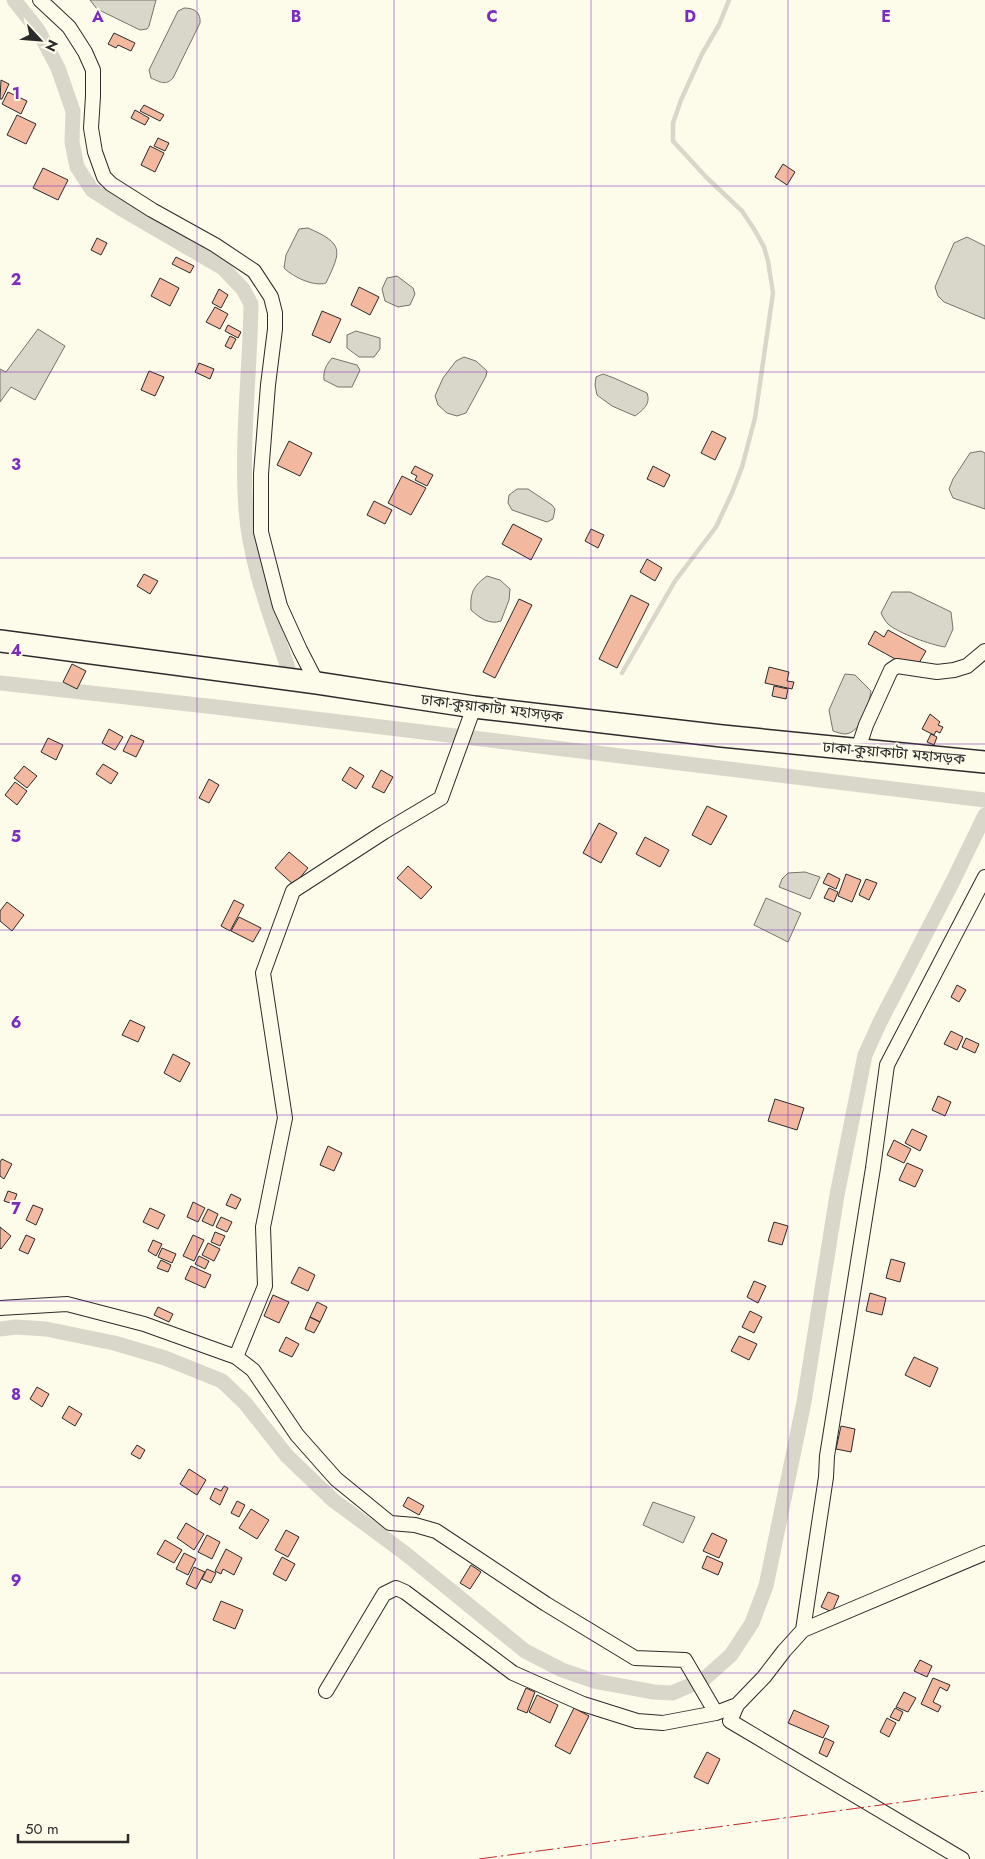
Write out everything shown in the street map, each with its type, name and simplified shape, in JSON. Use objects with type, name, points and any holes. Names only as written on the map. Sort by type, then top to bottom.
[{"type":"main road","name":"ঢাকা-কুয়াকাটা মহাসড়ক","points":[[0,641],[317,683],[474,707],[722,736],[985,762]]},
{"type":"street","points":[[40,0],[69,28],[85,52],[93,70],[94,96],[91,128],[95,152],[104,177],[111,184],[152,210],[215,245],[254,271],[271,297],[275,313],[275,329],[268,385],[261,474],[261,532],[280,606],[317,683]]},
{"type":"street","points":[[858,749],[866,725],[891,670],[897,666],[937,672],[954,670],[967,666],[985,650]]},
{"type":"street","points":[[236,1357],[265,1286],[262,1227],[285,1118],[263,973],[286,909],[293,891],[384,832],[441,798],[474,707]]},
{"type":"street","points":[[803,1630],[887,1065],[985,877]]},
{"type":"street","points":[[0,1308],[67,1304],[144,1324],[236,1357],[254,1370],[297,1435],[336,1479],[390,1523],[415,1525],[436,1531],[546,1604],[635,1658],[685,1660],[716,1713]]},
{"type":"street","points":[[962,1859],[730,1720],[737,1704],[764,1677],[803,1630],[985,1553]]},
{"type":"street","points":[[326,1691],[384,1594],[396,1588],[405,1592],[513,1673],[583,1704],[637,1721],[663,1723],[716,1713],[737,1704]]},
{"type":"shaded area","points":[[90,0],[156,0],[149,26],[147,29],[140,30],[97,9]]},
{"type":"shaded area","points":[[184,8],[197,12],[200,23],[173,78],[165,83],[160,82],[151,78],[149,70],[178,11]]},
{"type":"shaded area","points":[[308,228],[329,239],[337,250],[335,263],[326,283],[316,284],[304,280],[284,268],[286,255],[299,229]]},
{"type":"shaded area","points":[[967,237],[985,246],[985,319],[944,302],[938,296],[935,287],[954,243]]},
{"type":"shaded area","points":[[397,276],[413,288],[415,294],[410,305],[398,307],[385,301],[382,289],[387,278]]},
{"type":"shaded area","points":[[38,329],[65,346],[35,400],[11,387],[0,402],[0,369],[6,372]]},
{"type":"shaded area","points":[[356,331],[380,338],[380,349],[374,357],[359,357],[347,348],[347,335]]},
{"type":"shaded area","points":[[464,357],[476,361],[487,371],[466,413],[457,416],[447,413],[438,405],[435,396],[443,378],[456,361]]},
{"type":"shaded area","points":[[332,358],[357,365],[360,370],[352,387],[338,387],[324,380],[325,368]]},
{"type":"shaded area","points":[[603,374],[647,393],[648,400],[646,406],[635,416],[612,406],[597,395],[596,377]]},
{"type":"shaded area","points":[[981,451],[985,453],[985,509],[953,498],[949,489],[953,479],[970,453]]},
{"type":"shaded area","points":[[517,489],[528,489],[552,505],[555,509],[553,519],[547,522],[512,510],[508,503],[509,495]]},
{"type":"shaded area","points":[[487,576],[500,580],[510,589],[509,600],[501,621],[489,621],[481,618],[471,610],[473,590]]},
{"type":"shaded area","points":[[892,592],[910,592],[951,612],[953,629],[945,647],[915,638],[888,624],[881,613]]},
{"type":"shaded area","points":[[845,674],[855,675],[871,691],[864,717],[856,729],[845,734],[833,731],[829,710]]},
{"type":"shaded area","points":[[805,872],[820,877],[810,899],[779,887],[782,879],[788,873]]},
{"type":"shaded area","points":[[766,898],[801,913],[788,942],[754,925]]},
{"type":"shaded area","points":[[653,1502],[695,1517],[683,1543],[643,1525]]},
{"type":"building","points":[[114,33],[135,43],[131,51],[118,45],[116,48],[108,44]]},
{"type":"building","points":[[1,80],[9,84],[2,99],[0,99]]},
{"type":"building","points":[[8,92],[27,101],[21,114],[2,104]]},
{"type":"building","points":[[144,105],[164,115],[160,121],[140,111]]},
{"type":"building","points":[[135,110],[149,118],[145,125],[131,118]]},
{"type":"building","points":[[17,115],[36,124],[26,144],[7,135]]},
{"type":"building","points":[[158,138],[169,143],[165,151],[154,146]]},
{"type":"building","points":[[150,146],[164,153],[155,172],[141,165]]},
{"type":"building","points":[[783,164],[795,172],[787,185],[775,177]]},
{"type":"building","points":[[43,168],[68,180],[58,200],[33,188]]},
{"type":"building","points":[[97,238],[107,243],[101,255],[91,250]]},
{"type":"building","points":[[176,257],[194,266],[190,273],[172,264]]},
{"type":"building","points":[[160,278],[179,288],[170,306],[151,296]]},
{"type":"building","points":[[359,287],[379,297],[370,315],[351,305]]},
{"type":"building","points":[[219,289],[228,295],[221,308],[212,303]]},
{"type":"building","points":[[215,307],[228,314],[220,329],[206,322]]},
{"type":"building","points":[[322,311],[341,319],[330,343],[312,335]]},
{"type":"building","points":[[228,325],[241,332],[238,338],[225,331]]},
{"type":"building","points":[[230,336],[236,339],[231,349],[225,346]]},
{"type":"building","points":[[199,363],[214,369],[210,379],[195,372]]},
{"type":"building","points":[[149,371],[164,377],[155,396],[141,390]]},
{"type":"building","points":[[712,431],[726,438],[715,460],[701,453]]},
{"type":"building","points":[[289,441],[312,453],[300,476],[277,465]]},
{"type":"building","points":[[415,466],[433,475],[427,486],[415,480],[417,476],[411,473]]},
{"type":"building","points":[[653,466],[670,475],[664,487],[647,479]]},
{"type":"building","points":[[402,476],[426,488],[411,515],[388,503]]},
{"type":"building","points":[[374,501],[392,510],[385,524],[367,515]]},
{"type":"building","points":[[513,524],[542,539],[531,560],[502,544]]},
{"type":"building","points":[[591,529],[604,535],[598,548],[585,541]]},
{"type":"building","points":[[647,559],[662,568],[655,581],[640,572]]},
{"type":"building","points":[[144,574],[158,581],[150,594],[137,586]]},
{"type":"building","points":[[631,595],[649,604],[617,668],[599,659]]},
{"type":"building","points":[[519,599],[532,605],[495,678],[483,672]]},
{"type":"building","points":[[888,630],[926,651],[915,670],[868,644],[875,631],[884,637]]},
{"type":"building","points":[[72,664],[86,671],[77,689],[63,682]]},
{"type":"building","points":[[769,667],[789,672],[787,681],[794,682],[792,689],[765,683]]},
{"type":"building","points":[[774,686],[788,689],[786,699],[772,696]]},
{"type":"building","points":[[930,714],[940,722],[938,725],[943,727],[940,733],[936,731],[934,735],[922,729]]},
{"type":"building","points":[[109,729],[123,737],[115,750],[102,743]]},
{"type":"building","points":[[931,734],[937,737],[934,745],[927,742]]},
{"type":"building","points":[[131,735],[144,741],[136,757],[123,751]]},
{"type":"building","points":[[48,738],[63,745],[56,760],[41,752]]},
{"type":"building","points":[[103,764],[118,773],[111,784],[96,774]]},
{"type":"building","points":[[24,766],[37,776],[27,788],[14,778]]},
{"type":"building","points":[[350,767],[364,776],[356,789],[342,780]]},
{"type":"building","points":[[381,770],[393,777],[384,793],[372,787]]},
{"type":"building","points":[[209,779],[219,785],[209,803],[199,798]]},
{"type":"building","points":[[15,782],[27,791],[17,805],[5,795]]},
{"type":"building","points":[[707,806],[727,816],[711,845],[692,835]]},
{"type":"building","points":[[599,823],[617,833],[601,863],[583,853]]},
{"type":"building","points":[[645,837],[669,850],[660,867],[636,854]]},
{"type":"building","points":[[289,852],[308,868],[294,885],[275,868]]},
{"type":"building","points":[[408,866],[432,887],[421,899],[397,878]]},
{"type":"building","points":[[828,873],[840,879],[836,889],[823,883]]},
{"type":"building","points":[[846,874],[861,880],[852,902],[838,896]]},
{"type":"building","points":[[866,879],[877,883],[869,900],[859,895]]},
{"type":"building","points":[[829,888],[838,892],[834,902],[824,898]]},
{"type":"building","points":[[234,900],[244,905],[230,931],[221,926]]},
{"type":"building","points":[[7,902],[24,915],[12,931],[0,921],[0,911]]},
{"type":"building","points":[[239,917],[261,928],[253,942],[231,931]]},
{"type":"building","points":[[957,985],[966,990],[959,1002],[951,997]]},
{"type":"building","points":[[130,1020],[145,1027],[138,1042],[122,1035]]},
{"type":"building","points":[[951,1031],[963,1037],[957,1050],[944,1044]]},
{"type":"building","points":[[966,1038],[979,1044],[975,1053],[962,1047]]},
{"type":"building","points":[[173,1054],[190,1063],[180,1082],[164,1073]]},
{"type":"building","points":[[938,1096],[951,1102],[945,1116],[932,1110]]},
{"type":"building","points":[[775,1099],[804,1108],[797,1130],[768,1121]]},
{"type":"building","points":[[912,1129],[927,1136],[920,1151],[905,1143]]},
{"type":"building","points":[[894,1140],[911,1149],[904,1163],[887,1155]]},
{"type":"building","points":[[328,1146],[342,1153],[334,1171],[320,1165]]},
{"type":"building","points":[[2,1159],[12,1164],[4,1179],[0,1176],[0,1162]]},
{"type":"building","points":[[907,1163],[923,1170],[915,1187],[899,1180]]},
{"type":"building","points":[[8,1191],[17,1194],[13,1204],[4,1201]]},
{"type":"building","points":[[231,1194],[241,1199],[236,1209],[226,1205]]},
{"type":"building","points":[[193,1202],[205,1208],[198,1222],[187,1217]]},
{"type":"building","points":[[33,1205],[43,1209],[36,1225],[26,1220]]},
{"type":"building","points":[[150,1208],[165,1215],[158,1229],[143,1222]]},
{"type":"building","points":[[208,1209],[218,1214],[213,1226],[202,1221]]},
{"type":"building","points":[[221,1217],[232,1222],[227,1232],[216,1227]]},
{"type":"building","points":[[774,1222],[788,1226],[782,1245],[768,1241]]},
{"type":"building","points":[[0,1227],[11,1236],[1,1249],[0,1248]]},
{"type":"building","points":[[215,1232],[225,1236],[220,1246],[211,1242]]},
{"type":"building","points":[[26,1235],[35,1239],[28,1254],[19,1250]]},
{"type":"building","points":[[193,1235],[204,1240],[194,1261],[183,1256]]},
{"type":"building","points":[[153,1240],[162,1244],[156,1256],[148,1251]]},
{"type":"building","points":[[208,1243],[220,1249],[214,1261],[202,1255]]},
{"type":"building","points":[[162,1248],[176,1254],[172,1263],[158,1257]]},
{"type":"building","points":[[199,1256],[209,1261],[205,1269],[195,1264]]},
{"type":"building","points":[[891,1259],[905,1263],[900,1282],[886,1278]]},
{"type":"building","points":[[161,1260],[171,1265],[168,1272],[157,1268]]},
{"type":"building","points":[[191,1266],[211,1275],[205,1288],[185,1279]]},
{"type":"building","points":[[299,1267],[315,1275],[308,1291],[291,1283]]},
{"type":"building","points":[[754,1281],[766,1286],[758,1303],[747,1297]]},
{"type":"building","points":[[870,1293],[886,1298],[882,1315],[866,1311]]},
{"type":"building","points":[[273,1295],[289,1302],[279,1323],[264,1316]]},
{"type":"building","points":[[317,1302],[327,1307],[320,1322],[310,1317]]},
{"type":"building","points":[[158,1307],[173,1314],[169,1322],[154,1315]]},
{"type":"building","points":[[750,1311],[762,1317],[754,1333],[742,1327]]},
{"type":"building","points":[[310,1317],[320,1322],[314,1333],[305,1329]]},
{"type":"building","points":[[739,1336],[757,1344],[749,1360],[731,1351]]},
{"type":"building","points":[[286,1337],[299,1344],[292,1357],[279,1351]]},
{"type":"building","points":[[914,1357],[938,1368],[930,1387],[905,1375]]},
{"type":"building","points":[[37,1387],[49,1394],[42,1407],[30,1399]]},
{"type":"building","points":[[69,1406],[82,1414],[75,1426],[62,1418]]},
{"type":"building","points":[[841,1426],[855,1429],[851,1452],[836,1449]]},
{"type":"building","points":[[137,1445],[145,1450],[140,1459],[131,1454]]},
{"type":"building","points":[[189,1469],[206,1480],[197,1495],[180,1484]]},
{"type":"building","points":[[224,1486],[228,1488],[220,1505],[210,1499],[215,1488],[221,1491]]},
{"type":"building","points":[[408,1497],[424,1506],[419,1515],[403,1506]]},
{"type":"building","points":[[237,1501],[245,1505],[239,1517],[231,1513]]},
{"type":"building","points":[[251,1509],[269,1520],[257,1539],[239,1528]]},
{"type":"building","points":[[186,1523],[204,1534],[194,1550],[177,1538]]},
{"type":"building","points":[[286,1530],[299,1537],[288,1557],[275,1550]]},
{"type":"building","points":[[712,1533],[727,1540],[719,1558],[703,1551]]},
{"type":"building","points":[[207,1535],[220,1542],[212,1559],[198,1552]]},
{"type":"building","points":[[165,1540],[182,1550],[174,1563],[157,1554]]},
{"type":"building","points":[[226,1549],[242,1558],[234,1575],[223,1569],[221,1574],[215,1571]]},
{"type":"building","points":[[184,1553],[196,1559],[188,1575],[176,1569]]},
{"type":"building","points":[[707,1556],[723,1563],[718,1575],[702,1568]]},
{"type":"building","points":[[282,1557],[295,1564],[286,1581],[273,1574]]},
{"type":"building","points":[[471,1565],[481,1572],[470,1589],[460,1583]]},
{"type":"building","points":[[194,1567],[205,1572],[196,1589],[186,1584]]},
{"type":"building","points":[[207,1569],[216,1573],[211,1583],[202,1579]]},
{"type":"building","points":[[828,1592],[839,1596],[832,1612],[821,1607]]},
{"type":"building","points":[[221,1601],[243,1610],[235,1629],[213,1620]]},
{"type":"building","points":[[920,1660],[932,1666],[927,1677],[914,1671]]},
{"type":"building","points":[[933,1678],[950,1685],[947,1691],[940,1687],[933,1702],[941,1706],[938,1712],[921,1704]]},
{"type":"building","points":[[526,1688],[535,1692],[527,1713],[517,1709]]},
{"type":"building","points":[[904,1692],[916,1698],[908,1712],[896,1707]]},
{"type":"building","points":[[537,1695],[558,1705],[550,1723],[529,1712]]},
{"type":"building","points":[[574,1708],[589,1716],[570,1754],[555,1746]]},
{"type":"building","points":[[895,1708],[903,1712],[899,1721],[890,1717]]},
{"type":"building","points":[[794,1710],[829,1726],[823,1738],[788,1723]]},
{"type":"building","points":[[887,1718],[896,1723],[889,1737],[880,1732]]},
{"type":"building","points":[[825,1738],[834,1742],[827,1757],[819,1753]]},
{"type":"building","points":[[707,1752],[720,1759],[708,1784],[694,1777]]},
{"type":"waterway","points":[[14,0],[38,30],[58,68],[73,111],[72,142],[77,167],[92,190],[223,268],[243,289],[251,304],[245,433],[245,484],[248,530],[268,610],[288,668]]},
{"type":"waterway","points":[[622,673],[675,581],[716,527],[742,467],[755,418],[773,293],[764,247],[742,211],[706,177],[673,141],[673,123],[681,100],[702,54],[719,25],[729,0]]},
{"type":"waterway","points":[[0,683],[216,707],[985,800]]},
{"type":"waterway","points":[[0,1329],[16,1327],[46,1329],[114,1343],[165,1358],[222,1381],[245,1403],[287,1456],[333,1500],[406,1554],[525,1651],[562,1670],[594,1681],[654,1692],[672,1693],[703,1680],[731,1655],[752,1623],[766,1586],[804,1402],[837,1195],[865,1055],[985,815]]},
{"type":"power","points":[[479,1859],[985,1791]]}]
